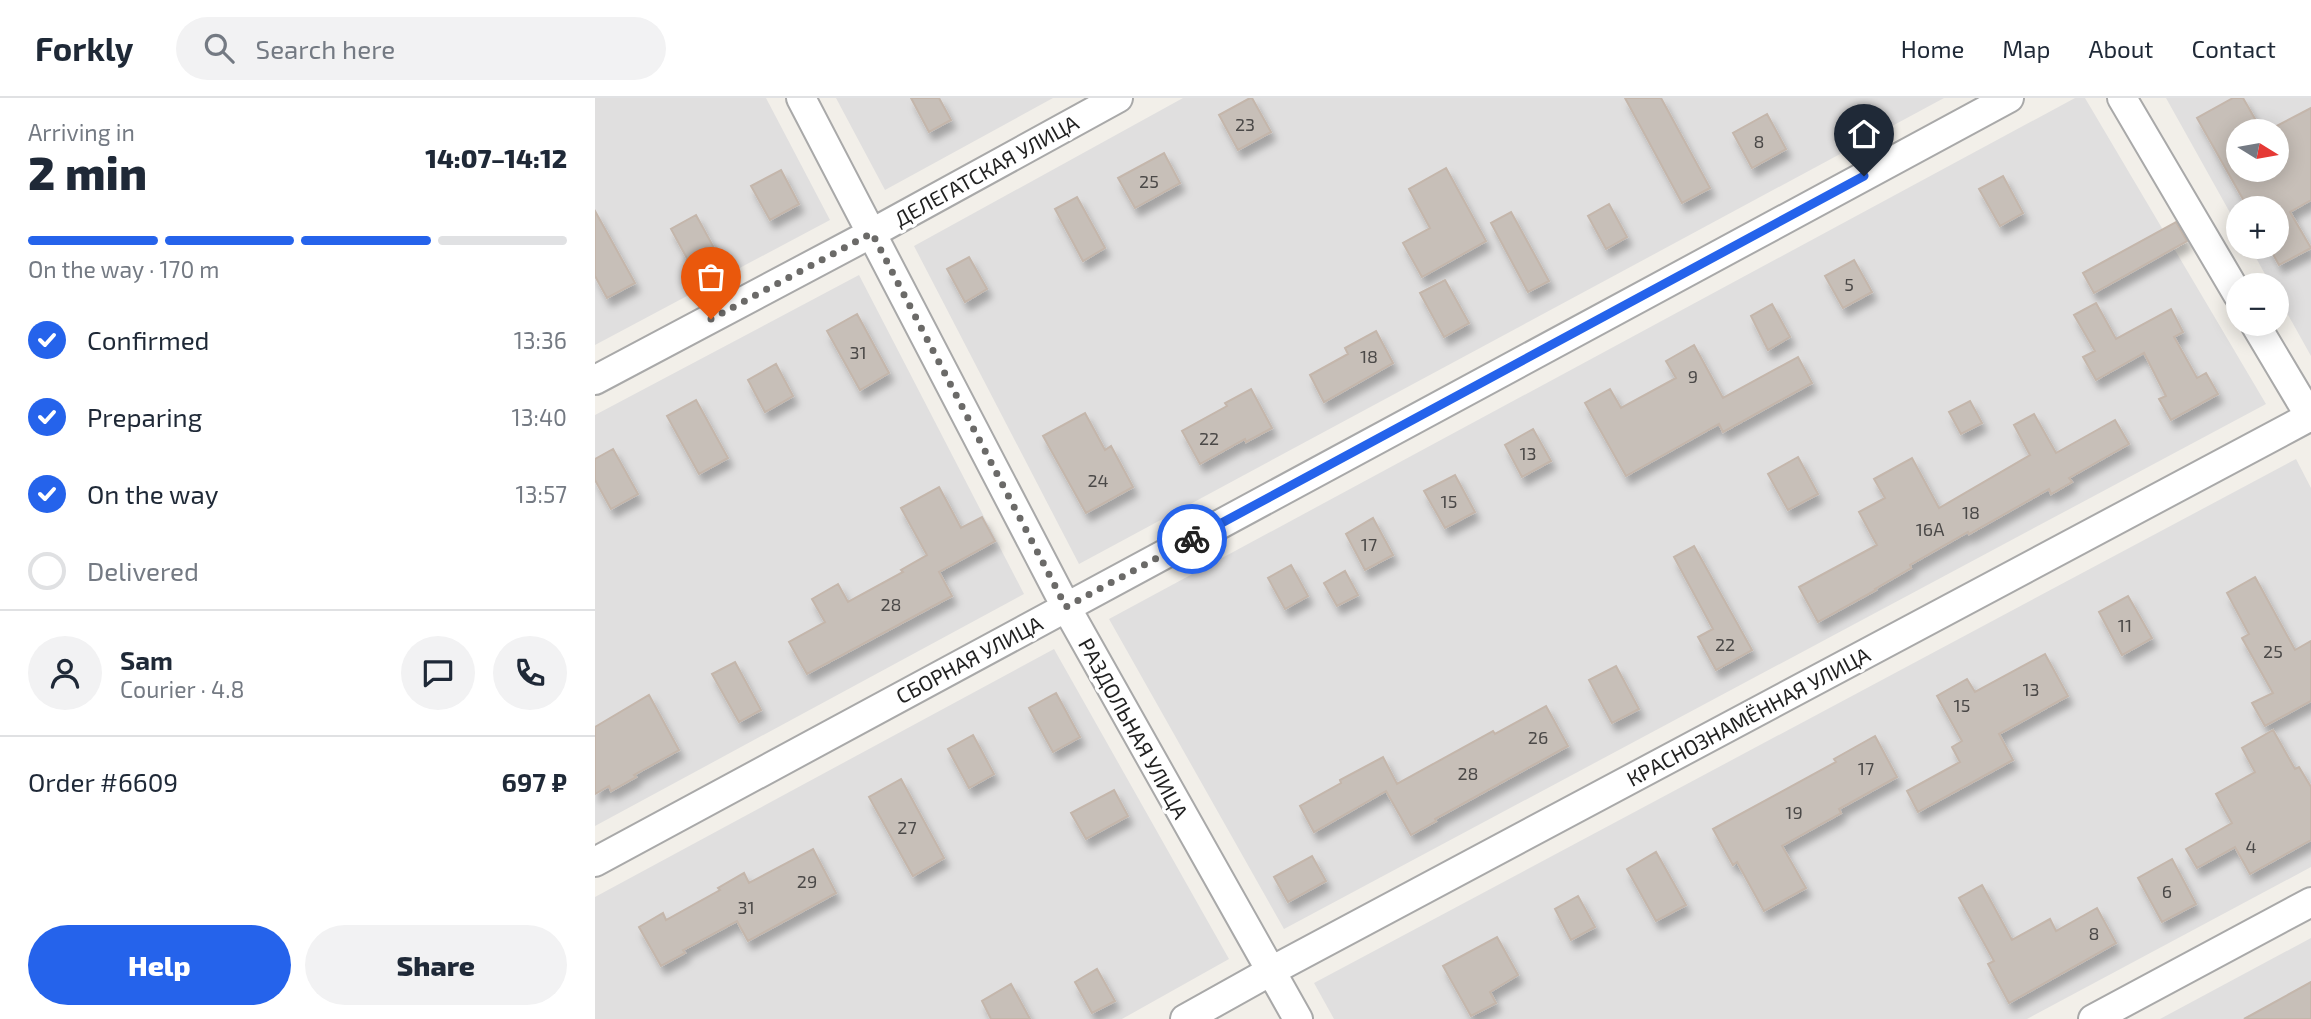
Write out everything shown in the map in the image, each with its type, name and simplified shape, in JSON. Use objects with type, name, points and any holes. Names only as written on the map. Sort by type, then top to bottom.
[{"type":"street","name":"РАЗДОЛЬНАЯ УЛИЦА","points":[[801,98],[1066,607],[1298,1019]]},
{"type":"street","name":"ДЕЛЕГАТСКАЯ УЛИЦА","points":[[595,380],[1118,98]]},
{"type":"street","name":"СБОРНАЯ УЛИЦА","points":[[595,862],[2009,98]]},
{"type":"street","points":[[2122,98],[2226,275]]},
{"type":"street","points":[[2262,336],[2311,417]]},
{"type":"street","name":"КРАСНОЗНАМЁННАЯ УЛИЦА","points":[[1185,1019],[2311,417]]},
{"type":"street","points":[[2093,1019],[2311,902]]},
{"type":"shaded area","points":[[595,98],[766,98],[830,220],[595,345]]},
{"type":"shaded area","points":[[836,98],[1053,98],[885,190]]},
{"type":"shaded area","points":[[1183,98],[1944,98],[1079,564],[914,246]]},
{"type":"shaded area","points":[[2075,98],[2085,98],[2266,404],[1284,929],[1109,619]]},
{"type":"shaded area","points":[[2166,98],[2311,98],[2311,356],[2289,317],[2289,273],[2264,273],[2257,259],[2289,259],[2289,196],[2226,196],[2226,206]]},
{"type":"shaded area","points":[[859,275],[1024,594],[595,826],[595,415]]},
{"type":"shaded area","points":[[2296,459],[2311,488],[2311,867],[2027,1019],[1334,1019],[1314,983]]},
{"type":"shaded area","points":[[1054,649],[1229,959],[1122,1019],[595,1019],[595,897]]},
{"type":"shaded area","points":[[2311,938],[2311,1019],[2160,1019]]},
{"type":"building","points":[[911,98],[939,98],[951,120],[929,132]]},
{"type":"building","points":[[1250,98],[1271,132],[1238,150],[1219,115]]},
{"type":"building","points":[[1625,98],[1661,98],[1710,188],[1682,203]]},
{"type":"building","points":[[2233,98],[2243,98],[2255,119],[2226,119],[2226,169],[2197,118]]},
{"type":"building","points":[[2311,108],[2311,200],[2290,212],[2311,248],[2279,265],[2276,259],[2289,259],[2289,196],[2241,196],[2233,182],[2289,182],[2289,120]]},
{"type":"building","points":[[1767,114],[1786,149],[1752,168],[1733,133]]},
{"type":"building","points":[[1164,153],[1180,183],[1135,208],[1118,178]]},
{"type":"building","points":[[1446,168],[1486,241],[1422,277],[1403,243],[1430,228],[1409,189]]},
{"type":"building","points":[[781,170],[799,204],[770,220],[751,186]]},
{"type":"building","points":[[2003,176],[2023,213],[2000,226],[1979,189]]},
{"type":"building","points":[[1077,197],[1105,248],[1083,261],[1055,209]]},
{"type":"building","points":[[1609,204],[1627,237],[1606,249],[1588,216]]},
{"type":"building","points":[[595,211],[635,283],[607,298],[595,276]]},
{"type":"building","points":[[1511,212],[1549,281],[1528,292],[1491,223]]},
{"type":"building","points":[[696,215],[714,248],[689,262],[671,229]]},
{"type":"building","points":[[2176,222],[2187,241],[2094,293],[2083,273]]},
{"type":"building","points":[[969,257],[987,289],[965,302],[947,269]]},
{"type":"building","points":[[1854,260],[1872,292],[1843,308],[1825,276]]},
{"type":"building","points":[[1445,280],[1469,323],[1444,337],[1420,293]]},
{"type":"building","points":[[2096,303],[2116,339],[2171,309],[2183,332],[2174,337],[2197,378],[2206,373],[2218,394],[2171,420],[2159,399],[2166,396],[2144,353],[2096,380],[2083,357],[2095,351],[2074,315]]},
{"type":"building","points":[[1772,304],[1790,337],[1768,350],[1751,316]]},
{"type":"building","points":[[857,314],[889,373],[860,390],[827,331]]},
{"type":"building","points":[[1376,331],[1393,363],[1324,402],[1310,375],[1348,354],[1345,348]]},
{"type":"building","points":[[1694,345],[1723,398],[1798,357],[1812,383],[1723,432],[1719,424],[1626,476],[1585,403],[1610,389],[1621,408],[1676,378],[1666,361]]},
{"type":"building","points":[[776,364],[793,396],[765,412],[748,380]]},
{"type":"building","points":[[1251,389],[1272,428],[1246,442],[1245,439],[1200,464],[1182,431]]},
{"type":"building","points":[[696,400],[728,458],[699,474],[667,416]]},
{"type":"building","points":[[1970,401],[1982,423],[1961,434],[1949,412]]},
{"type":"building","points":[[1085,413],[1105,450],[1111,446],[1133,487],[1086,513],[1043,436]]},
{"type":"building","points":[[2034,414],[2056,453],[2115,420],[2129,444],[2069,478],[2072,482],[2051,494],[2049,489],[1969,534],[1968,532],[1910,565],[1911,568],[1876,590],[1818,622],[1799,587],[1877,545],[1859,512],[1885,498],[1874,479],[1912,458],[1939,508],[2030,455],[2014,425]]},
{"type":"building","points":[[1533,429],[1551,461],[1522,477],[1505,445]]},
{"type":"building","points":[[613,449],[638,494],[611,509],[595,480],[595,459]]},
{"type":"building","points":[[1798,457],[1818,494],[1788,510],[1768,474]]},
{"type":"building","points":[[1455,475],[1475,512],[1445,528],[1424,491]]},
{"type":"building","points":[[939,487],[961,528],[982,517],[995,541],[939,572],[952,596],[807,674],[789,642],[825,622],[812,599],[838,584],[848,602],[903,572],[901,570],[927,555],[901,508]]},
{"type":"building","points":[[1373,518],[1393,555],[1365,570],[1346,534]]},
{"type":"building","points":[[1694,546],[1752,650],[1716,670],[1698,637],[1713,629],[1674,557]]},
{"type":"building","points":[[1291,565],[1308,596],[1285,609],[1268,578]]},
{"type":"building","points":[[1345,571],[1358,595],[1337,606],[1324,583]]},
{"type":"building","points":[[2255,577],[2295,650],[2311,641],[2311,701],[2265,726],[2252,703],[2273,693],[2242,638],[2249,634],[2227,593]]},
{"type":"building","points":[[2128,596],[2152,638],[2122,655],[2099,612]]},
{"type":"building","points":[[2045,654],[2068,696],[1999,734],[2013,760],[1918,812],[1907,791],[1960,762],[1952,747],[1962,741],[1937,696],[1967,679],[1975,692]]},
{"type":"building","points":[[735,662],[761,710],[739,722],[712,674]]},
{"type":"building","points":[[1616,666],[1639,709],[1612,723],[1589,680]]},
{"type":"building","points":[[1056,693],[1080,737],[1053,752],[1029,708]]},
{"type":"building","points":[[649,695],[679,750],[611,791],[609,786],[595,794],[595,727]]},
{"type":"building","points":[[1546,706],[1568,746],[1411,835],[1386,791],[1314,832],[1300,806],[1383,757],[1397,784],[1493,731],[1495,734]]},
{"type":"building","points":[[2273,730],[2295,769],[2299,767],[2311,787],[2311,840],[2250,874],[2235,847],[2197,868],[2186,849],[2232,823],[2216,794],[2255,772],[2242,748]]},
{"type":"building","points":[[973,735],[994,774],[969,788],[948,749]]},
{"type":"building","points":[[1875,736],[1897,777],[1839,809],[1841,813],[1782,846],[1806,888],[1764,911],[1737,862],[1733,865],[1713,829],[1836,762],[1834,759]]},
{"type":"building","points":[[901,779],[944,858],[913,876],[869,797]]},
{"type":"building","points":[[1114,790],[1128,816],[1086,839],[1071,813]]},
{"type":"building","points":[[813,849],[836,893],[748,941],[737,921],[683,950],[685,953],[661,966],[639,927],[663,913],[666,920],[720,890],[718,888],[744,873],[749,883]]},
{"type":"building","points":[[1656,852],[1686,905],[1656,921],[1627,869]]},
{"type":"building","points":[[1312,856],[1326,881],[1288,902],[1274,877]]},
{"type":"building","points":[[2172,859],[2196,904],[2162,922],[2138,878]]},
{"type":"building","points":[[1982,885],[2012,940],[2050,919],[2056,931],[2097,908],[2116,943],[2009,1003],[1988,964],[1994,961],[1959,898]]},
{"type":"building","points":[[1578,896],[1595,927],[1571,940],[1555,909]]},
{"type":"building","points":[[1497,937],[1518,975],[1490,992],[1496,1003],[1471,1016],[1443,966]]},
{"type":"building","points":[[1097,969],[1115,1001],[1092,1013],[1075,982]]},
{"type":"building","points":[[2311,982],[2311,1019],[2244,1019]]},
{"type":"building","points":[[1011,984],[1030,1019],[991,1019],[982,1001]]},
{"type":"way so far","points":[[711,319],[872,233],[1066,607],[1192,539]]},
{"type":"route","points":[[1192,539],[1864,176]]}]
